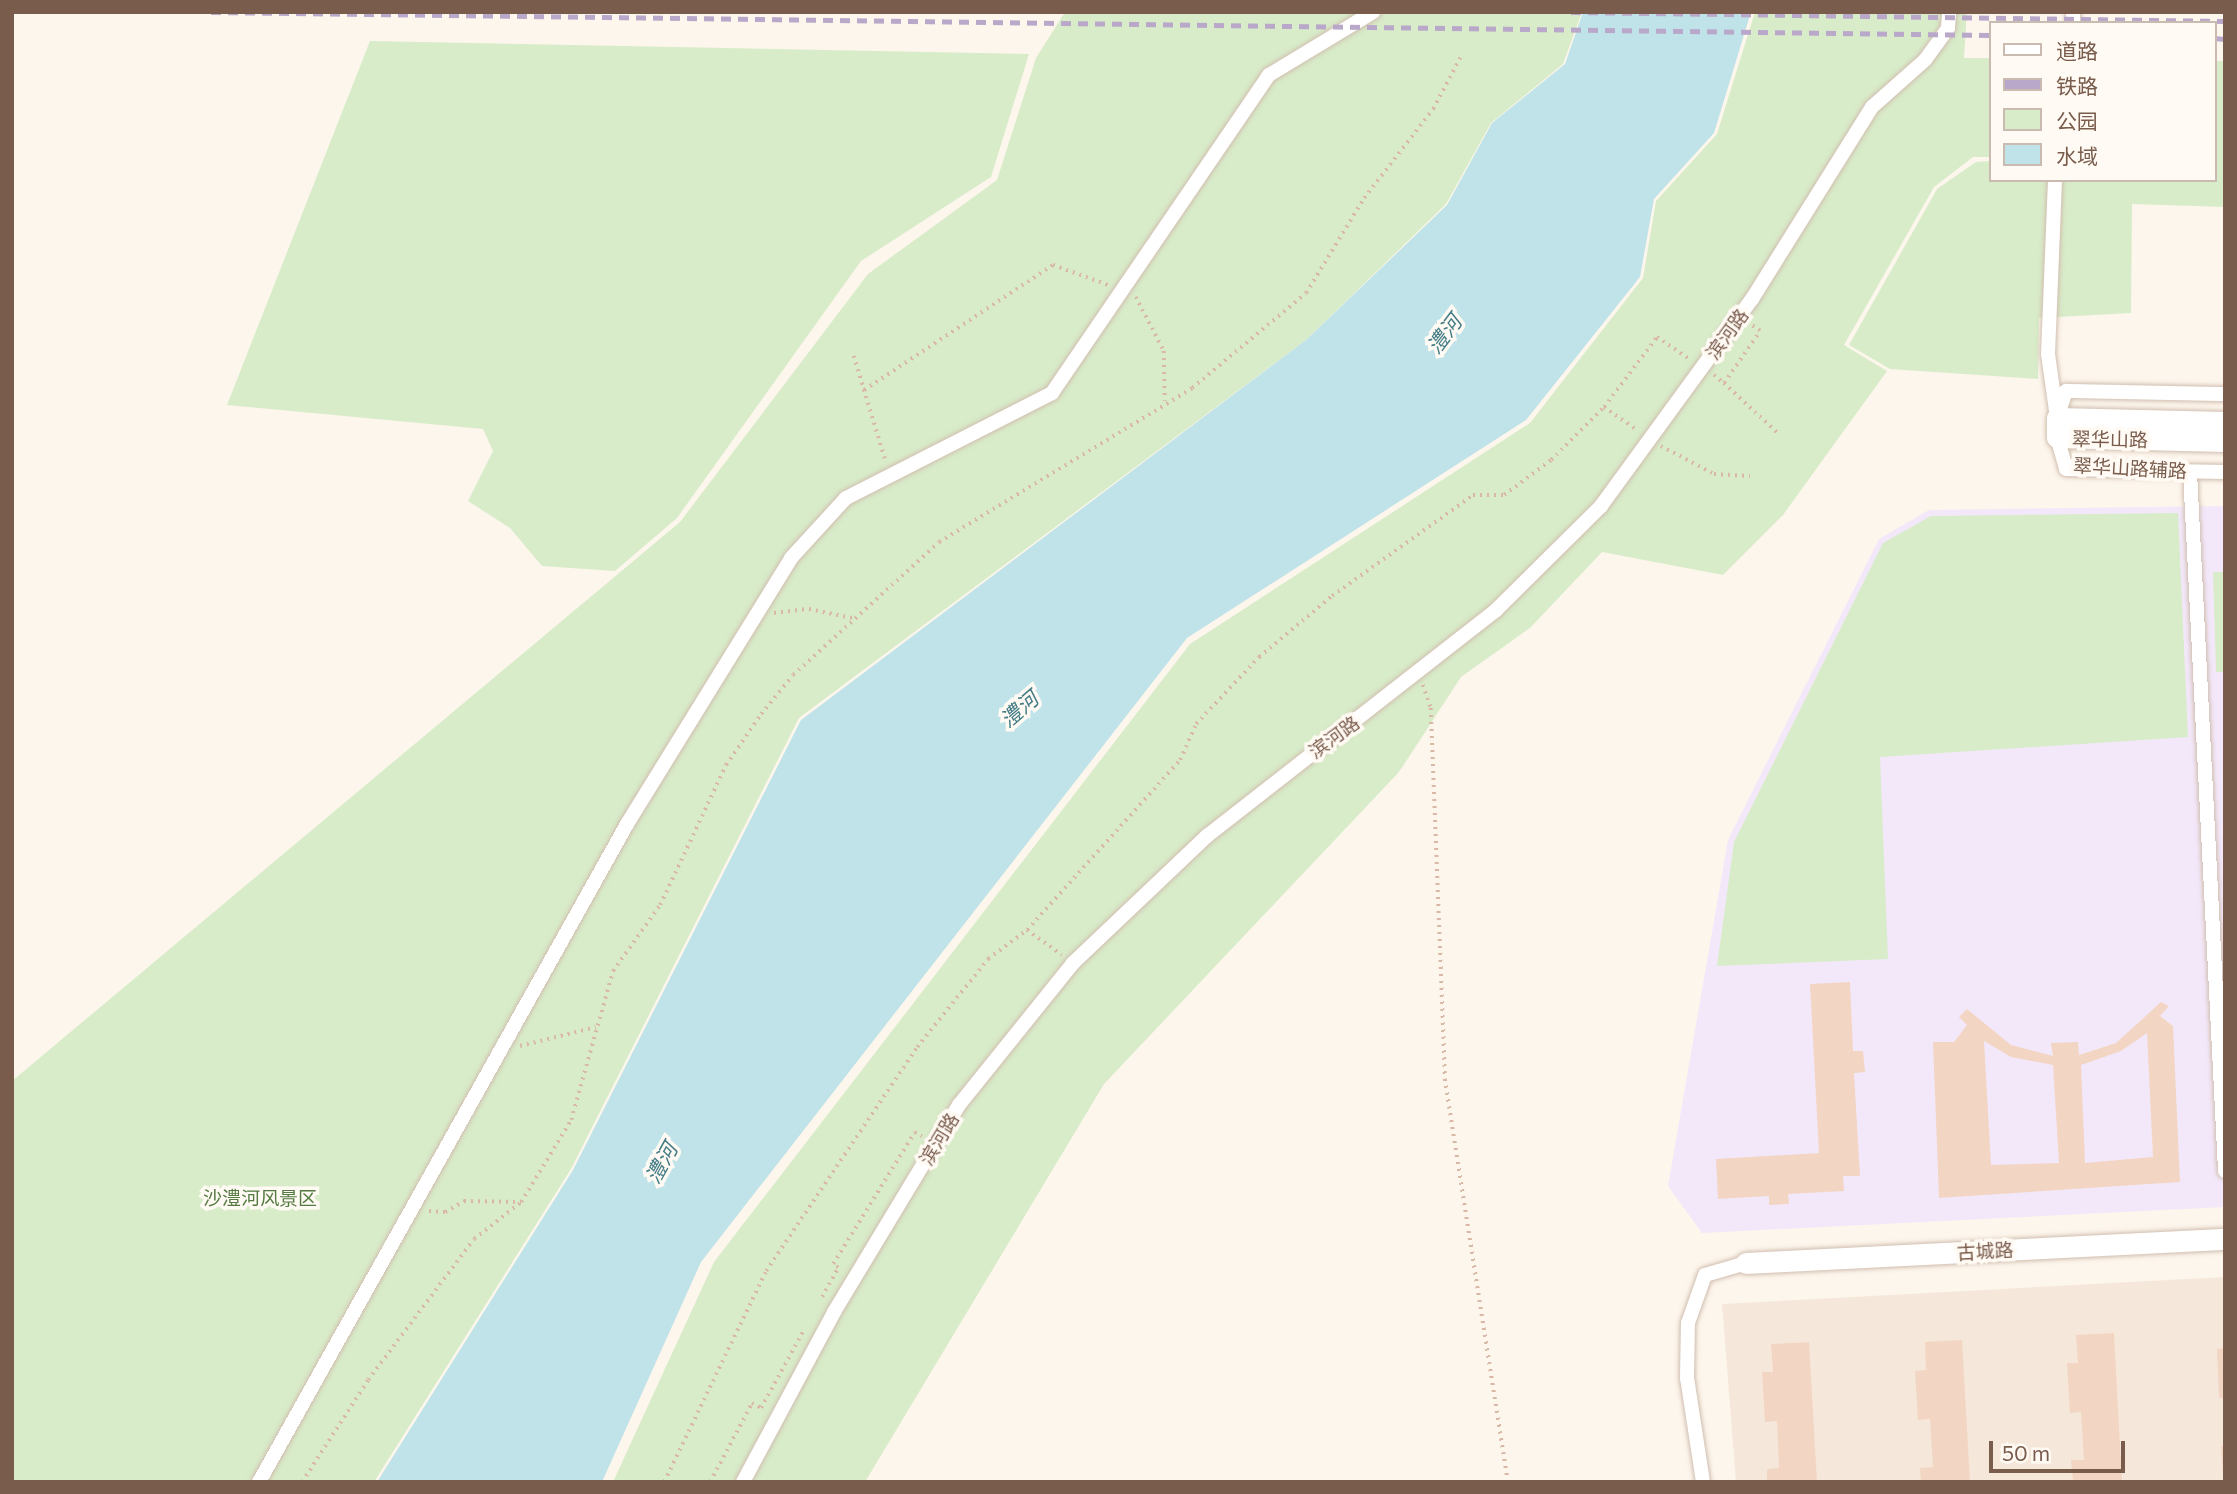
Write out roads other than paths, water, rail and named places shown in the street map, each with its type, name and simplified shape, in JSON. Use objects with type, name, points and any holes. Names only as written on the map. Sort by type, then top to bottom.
[{"type":"street","points":[[259,1482],[415,1210],[503,1049],[753,615],[791,558],[846,498],[1052,393],[1269,75],[1373,12]]},
{"type":"street","name":"滨河路","points":[[743,1482],[834,1312],[959,1105],[1073,962],[1207,836],[1420,675],[1563,546],[1651,440],[1740,316],[1872,107],[1924,60],[1948,28],[1949,12]]},
{"type":"street","points":[[2055,182],[2048,354],[2057,428]]},
{"type":"street","points":[[2057,428],[2066,391],[2225,394]]},
{"type":"street","name":"翠华山路","points":[[2057,428],[2225,422]]},
{"type":"street","name":"翠华山路","points":[[2057,428],[2225,441]]},
{"type":"street","name":"翠华山路辅路","points":[[2057,428],[2066,469],[2225,472]]},
{"type":"street","points":[[2190,472],[2225,1171]]},
{"type":"street","name":"古城路","points":[[1746,1263],[2225,1239]]},
{"type":"street","points":[[1703,1482],[1687,1378],[1688,1323],[1705,1275],[1746,1263]]},
{"type":"water","name":"澧河","points":[[1583,12],[1751,12],[1714,133],[1654,199],[1640,277],[1526,420],[1187,638],[701,1262],[602,1482],[377,1482],[573,1170],[801,720],[1306,340],[1447,205],[1492,123],[1565,64]]},
{"type":"railway","points":[[211,12],[1988,35]]},
{"type":"railway","points":[[1571,12],[2225,21]]},
{"type":"railway","points":[[2216,38],[2225,39]]},
{"type":"park label","name":"沙澧河风景区","points":[[260,1198]]}]
